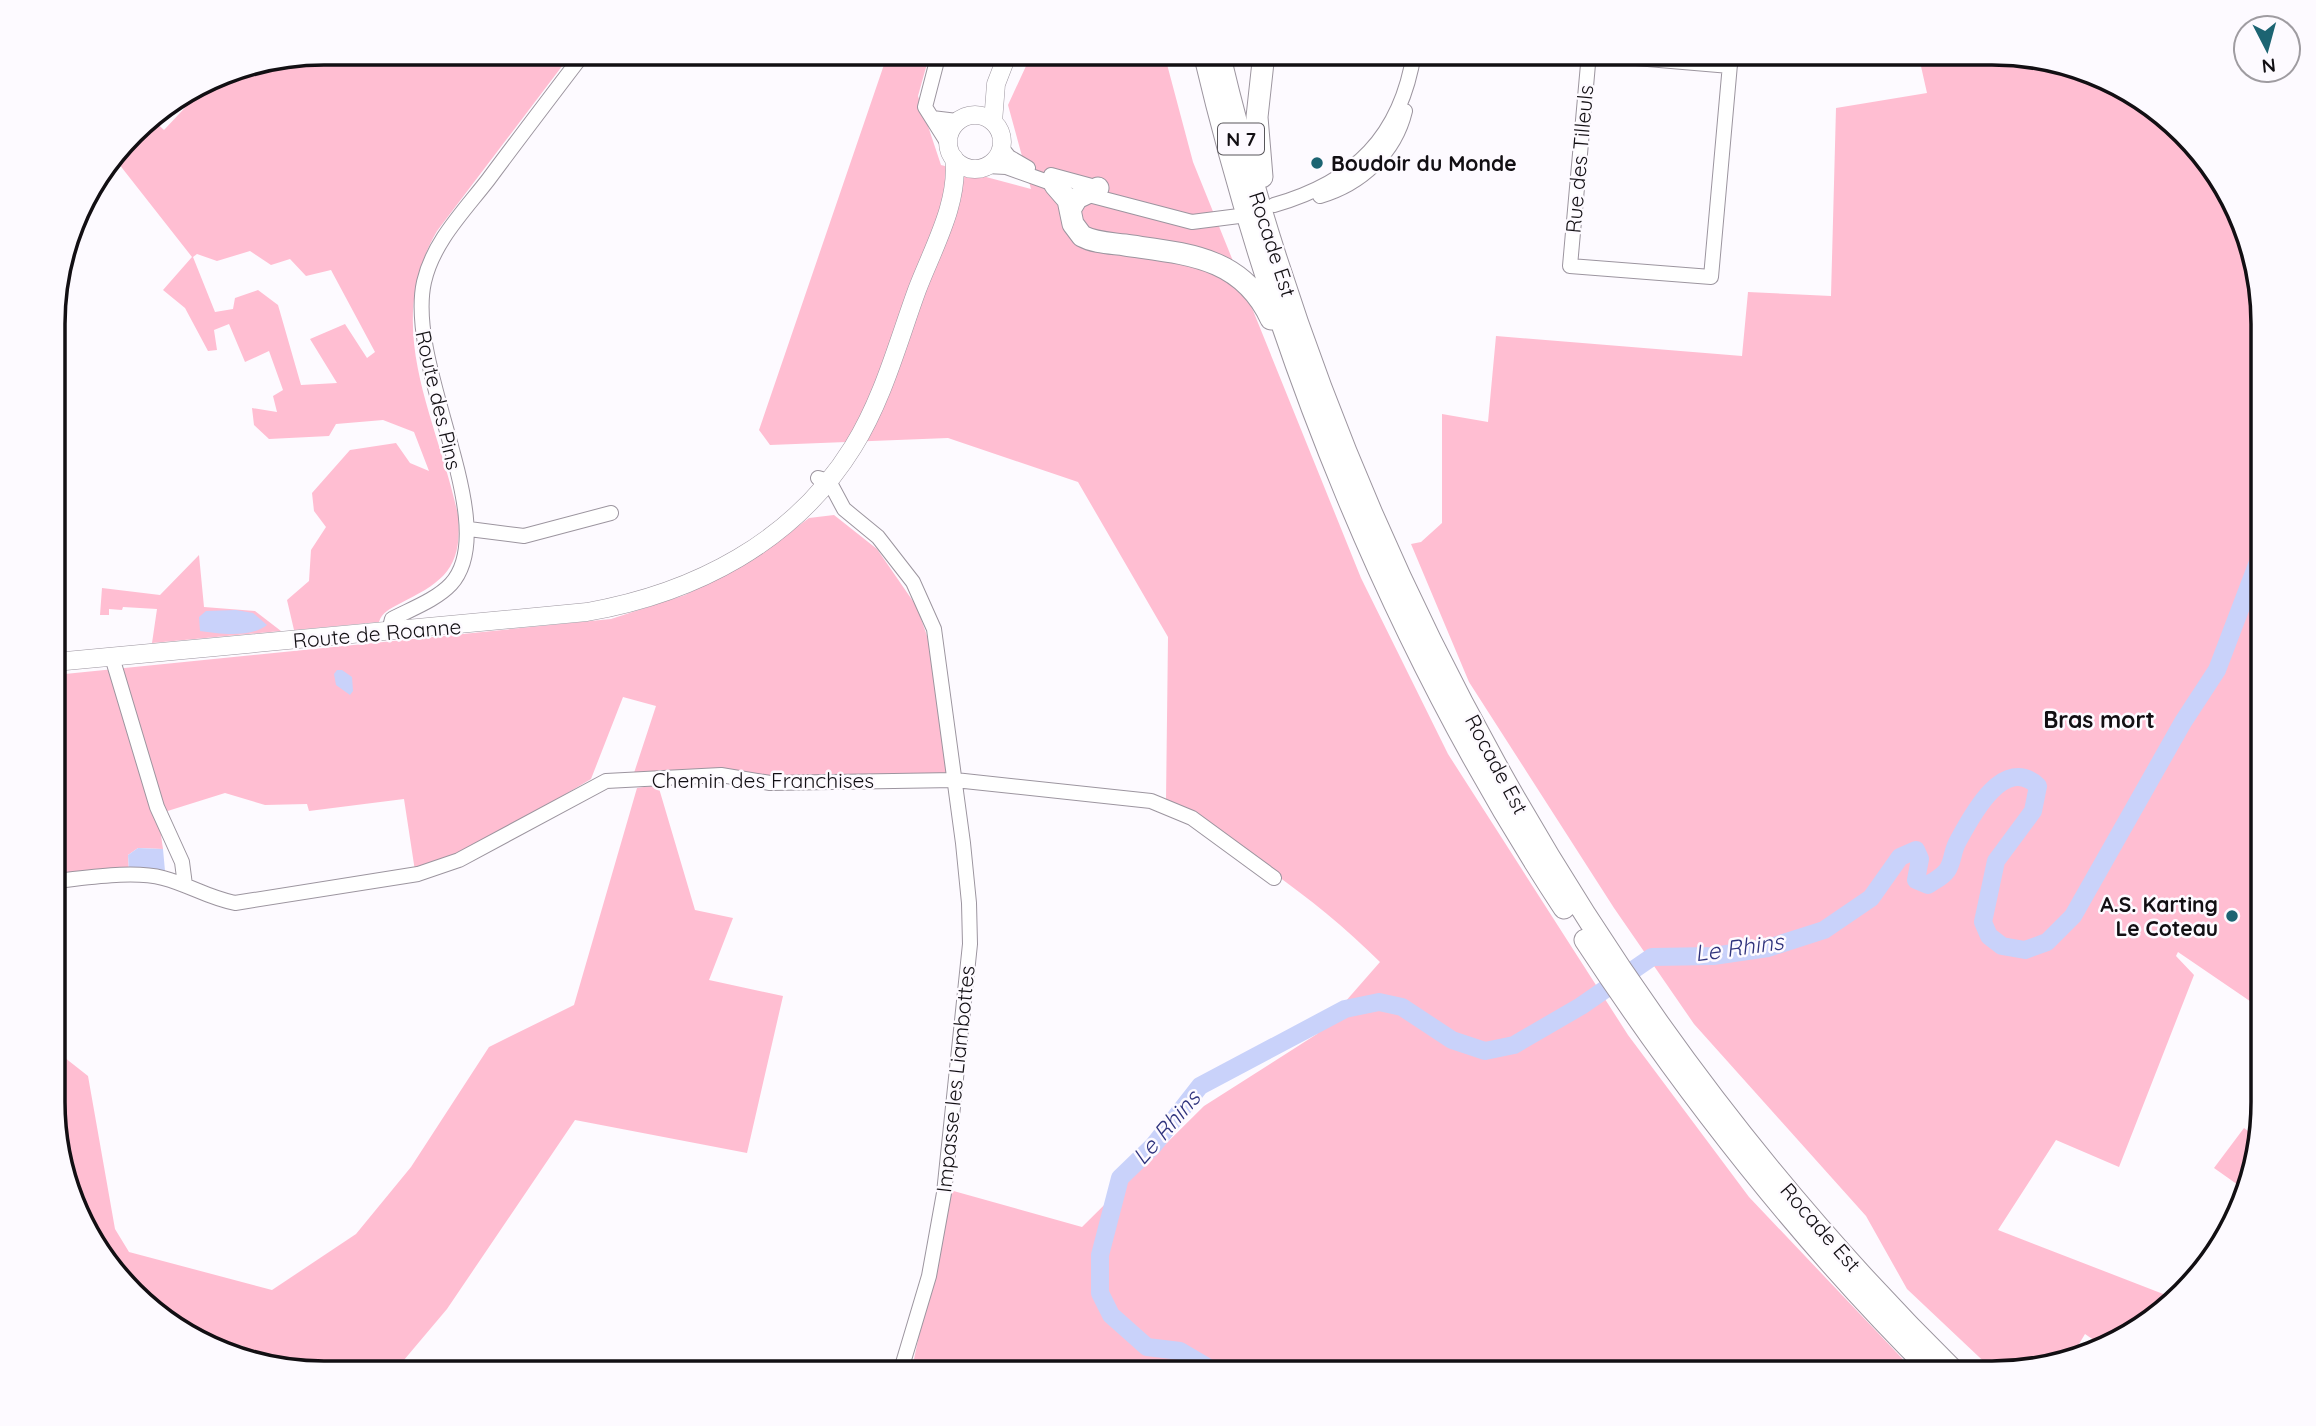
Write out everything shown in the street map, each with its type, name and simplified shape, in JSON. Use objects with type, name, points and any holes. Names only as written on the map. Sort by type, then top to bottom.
[{"type":"highway","name":"Rocade Est","points":[[1208,65],[1253,234],[1310,400],[1374,557],[1457,727],[1533,860],[1637,1003],[1685,1085],[1794,1221],[1923,1361]]},
{"type":"highway","name":"Rocade Est","points":[[1223,65],[1341,439],[1388,551],[1428,636],[1526,820],[1599,948]]},
{"type":"highway","points":[[1263,65],[1257,117],[1270,215]]},
{"type":"highway","points":[[1055,185],[1085,196],[1077,231],[1090,240],[1204,259],[1244,279],[1270,316],[1297,387],[1310,400]]},
{"type":"highway","name":"Rocade Est","points":[[1637,1003],[1802,1207],[1945,1361]]},
{"type":"main road","points":[[952,195],[1001,146],[1000,133],[993,122],[996,84],[1003,65]]},
{"type":"main road","points":[[952,195],[950,130],[965,118],[996,84]]},
{"type":"main road","points":[[965,118],[993,122]]},
{"type":"main road","points":[[951,150],[963,166],[981,167]]},
{"type":"main road","name":"Route de Roanne","points":[[65,661],[587,612],[658,597],[695,581],[777,533],[854,445],[871,410],[952,195]]},
{"type":"street","name":"Route des Pins","points":[[389,631],[392,619],[437,596],[457,577],[467,552],[469,529],[464,499],[422,337],[420,319],[431,260],[445,236],[574,65]]},
{"type":"street","points":[[935,65],[925,103],[951,150]]},
{"type":"street","points":[[1270,215],[1295,200],[1315,198],[1337,190],[1369,169],[1396,137],[1405,113],[1411,65]]},
{"type":"street","name":"Rue des Tilleuls","points":[[1588,65],[1570,266],[1711,277],[1729,65]]},
{"type":"street","points":[[932,118],[965,118]]},
{"type":"street","points":[[1001,146],[1019,165],[1085,196],[1215,219],[1239,216]]},
{"type":"street","points":[[981,167],[1006,167],[1055,185]]},
{"type":"street","points":[[819,486],[844,509]]},
{"type":"street","points":[[819,486],[844,509]]},
{"type":"street","name":"Impasse les Liambottes","points":[[844,509],[895,558],[926,606],[939,655],[963,844],[970,944],[944,1193],[929,1276],[904,1361]]},
{"type":"street","points":[[469,529],[524,536],[611,513]]},
{"type":"street","points":[[112,657],[157,807],[182,862],[185,885]]},
{"type":"street","name":"Chemin des Franchises","points":[[65,881],[160,877],[185,885],[209,898],[235,903],[418,874],[458,860],[606,781],[721,775],[770,783],[955,780],[1151,801],[1192,818],[1274,878]]},
{"type":"shaded area","points":[[563,65],[437,231],[421,267],[414,302],[413,337],[427,407],[458,515],[459,533],[457,549],[447,572],[427,588],[387,611],[379,622],[294,630],[287,600],[309,581],[311,550],[326,527],[314,511],[312,493],[350,450],[396,443],[410,463],[429,471],[414,432],[383,420],[336,424],[329,436],[269,439],[254,425],[252,408],[277,412],[273,396],[283,390],[269,351],[245,362],[229,324],[214,330],[217,350],[208,351],[185,308],[163,290],[192,257],[119,164],[158,125],[164,130],[192,100],[209,91],[257,74],[290,67]],"holes":[[[250,251],[271,265],[290,259],[306,276],[331,270],[375,352],[367,358],[345,324],[310,339],[337,383],[301,385],[278,305],[258,290],[235,298],[233,309],[215,312],[193,257],[197,254],[217,261]]]},
{"type":"shaded area","points":[[884,65],[927,65],[918,96],[941,165],[1031,189],[1008,105],[1026,65],[1167,65],[1193,162],[1361,578],[1448,754],[1628,1035],[1749,1197],[1905,1361],[914,1361],[950,1190],[1082,1227],[1204,1106],[1317,1034],[1380,962],[1304,896],[1166,801],[1168,637],[1078,482],[948,438],[770,445],[759,430]]},
{"type":"shaded area","points":[[1921,65],[2009,65],[2043,70],[2091,84],[2136,108],[2163,129],[2187,153],[2217,194],[2232,225],[2242,257],[2251,307],[2251,1002],[2178,952],[2176,956],[2194,975],[2119,1167],[2056,1140],[1998,1230],[2165,1295],[2136,1318],[2094,1340],[2085,1334],[2078,1346],[2043,1356],[2009,1361],[1983,1361],[1907,1289],[1866,1216],[1694,1024],[1614,908],[1469,682],[1411,544],[1421,542],[1442,523],[1442,414],[1488,422],[1496,336],[1742,356],[1748,292],[1831,296],[1836,108],[1927,93]]},
{"type":"shaded area","points":[[834,515],[877,549],[917,607],[935,659],[948,777],[633,776],[656,706],[623,697],[591,779],[483,843],[415,871],[404,799],[309,811],[307,804],[265,805],[225,793],[158,814],[163,849],[138,848],[128,855],[129,872],[65,878],[65,674],[611,619],[685,595],[753,560],[809,518]]},
{"type":"shaded area","points":[[199,555],[204,607],[255,611],[281,631],[152,643],[157,609],[123,607],[122,610],[109,609],[109,615],[100,615],[102,588],[160,595]]},
{"type":"shaded area","points":[[658,785],[695,910],[733,918],[709,980],[783,996],[747,1153],[575,1120],[447,1309],[403,1361],[307,1361],[257,1352],[209,1335],[180,1318],[153,1297],[118,1260],[99,1232],[84,1201],[67,1136],[65,1058],[88,1076],[115,1229],[129,1252],[272,1290],[356,1234],[411,1167],[489,1047],[574,1005],[637,788]]},
{"type":"shaded area","points":[[2244,1128],[2249,1132],[2237,1184],[2214,1168]]},
{"type":"water","points":[[236,610],[253,613],[267,625],[244,633],[200,631],[199,617],[206,611]]},
{"type":"water","points":[[337,670],[342,670],[352,677],[353,691],[350,695],[336,685],[334,674]]},
{"type":"water","points":[[138,848],[163,849],[165,871],[129,872],[128,855]]},
{"type":"waterway","name":"Le Rhins","points":[[1197,1361],[1180,1351],[1147,1347],[1111,1315],[1100,1293],[1100,1255],[1120,1178],[1153,1146],[1200,1086],[1345,1009],[1379,1002],[1402,1007],[1452,1040],[1485,1051],[1514,1045],[1581,1006],[1652,957],[1713,956],[1768,948],[1824,930],[1871,898],[1900,857],[1916,850],[1920,859],[1916,880],[1928,885],[1943,875],[1948,870],[1956,844],[1980,804],[2001,782],[2013,777],[2025,778],[2038,786],[2033,811],[1996,861],[1983,922],[1989,936],[2002,946],[2025,950],[2047,942],[2073,916],[2183,722],[2217,670],[2251,581]]},
{"type":"place","name":"Boudoir du Monde","points":[[1317,163]]},
{"type":"place","name":"A.S. Karting Le Coteau","points":[[2232,916]]},
{"type":"district","name":"Bras mort","points":[[2099,719]]}]
